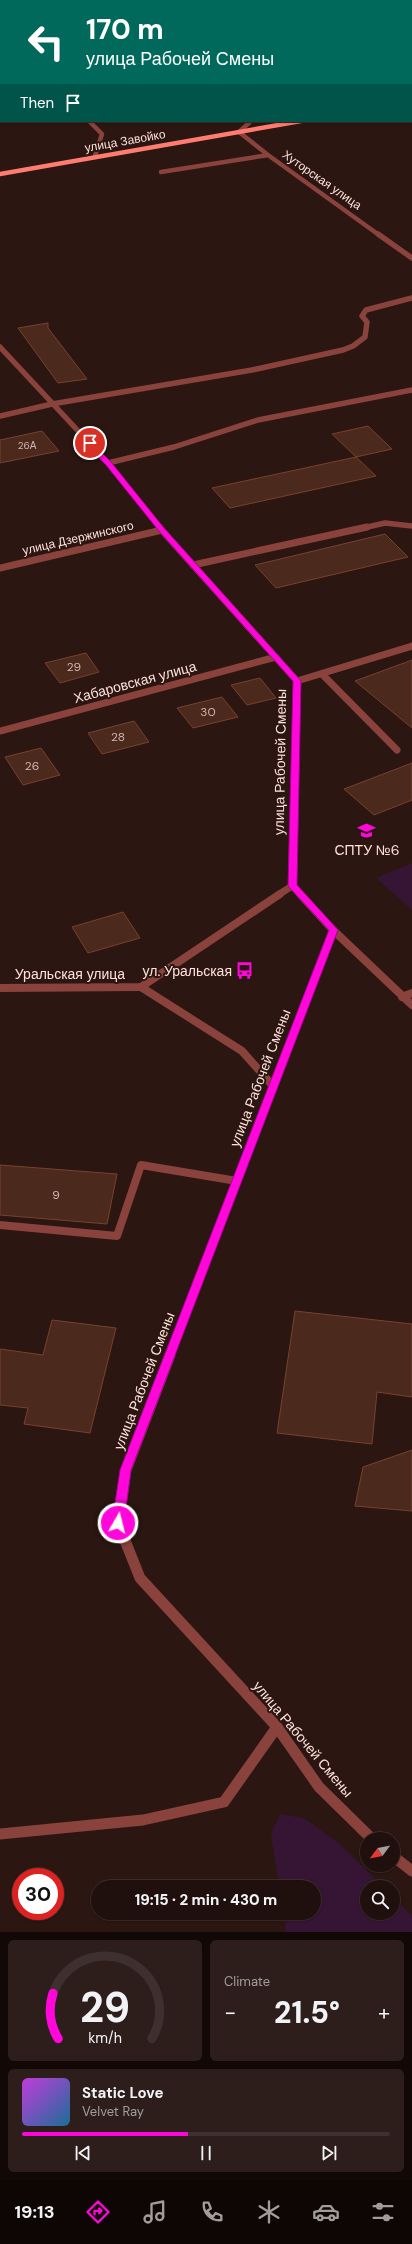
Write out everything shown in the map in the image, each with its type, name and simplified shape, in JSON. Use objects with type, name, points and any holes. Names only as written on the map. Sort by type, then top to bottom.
[{"type":"main road","name":"улица Завойко","points":[[0,174],[95,156],[295,122]]},
{"type":"street","points":[[90,122],[102,134],[95,156]]},
{"type":"street","points":[[251,122],[239,132],[268,154]]},
{"type":"street","name":"Хуторская улица","points":[[161,172],[268,154],[412,258]]},
{"type":"street","points":[[0,416],[52,404],[252,370],[343,350],[353,346],[365,337],[367,322],[362,316],[366,310],[412,298]]},
{"type":"street","name":"улица Рабочей Смены","points":[[0,347],[108,463],[193,566],[297,681],[292,886]]},
{"type":"street","points":[[108,463],[174,447],[258,420],[412,390]]},
{"type":"street","points":[[193,566],[385,523],[412,526]]},
{"type":"street","name":"улица Дзержинского","points":[[0,568],[162,530]]},
{"type":"street","points":[[297,681],[412,646]]},
{"type":"street","name":"Хабаровская улица","points":[[0,731],[276,657]]},
{"type":"street","points":[[322,674],[397,750]]},
{"type":"street","points":[[273,1086],[242,1051],[140,987],[292,886],[333,930],[412,1005]]},
{"type":"street","name":"улица Рабочей Смены","points":[[333,930],[126,1470],[118,1523],[140,1578],[277,1727],[319,1787],[365,1832]]},
{"type":"street","name":"Уральская улица","points":[[0,988],[140,987]]},
{"type":"street","points":[[402,997],[412,993]]},
{"type":"street","points":[[0,1225],[117,1236],[141,1165],[236,1181]]},
{"type":"street","points":[[0,1834],[143,1820],[224,1802],[277,1727]]},
{"type":"street","points":[[400,1862],[412,1871]]},
{"type":"shaded area","points":[[412,863],[412,910],[376,878]]},
{"type":"shaded area","points":[[280,1814],[304,1818],[340,1844],[360,1864],[360,1872],[368,1872],[376,1880],[360,1880],[360,1920],[400,1920],[400,1904],[412,1916],[412,1932],[286,1932],[284,1920],[321,1920],[321,1880],[278,1880],[271,1834]]},
{"type":"building","points":[[48,323],[48,328],[87,379],[58,383],[18,328]]},
{"type":"building","points":[[368,426],[392,449],[356,457],[332,434]]},
{"type":"building","points":[[42,431],[59,451],[0,463],[0,440]]},
{"type":"building","points":[[356,457],[376,476],[230,508],[212,488]]},
{"type":"building","points":[[385,534],[408,557],[276,588],[255,565]]},
{"type":"building","points":[[86,653],[99,672],[60,683],[45,663]]},
{"type":"building","points":[[412,660],[412,728],[355,681]]},
{"type":"building","points":[[260,678],[276,698],[247,705],[231,685]]},
{"type":"building","points":[[222,697],[238,717],[193,728],[177,708]]},
{"type":"building","points":[[134,721],[149,742],[102,754],[88,733]]},
{"type":"building","points":[[41,748],[60,775],[23,785],[5,757]]},
{"type":"building","points":[[412,763],[412,800],[374,815],[344,789]]},
{"type":"building","points":[[123,912],[140,938],[88,953],[72,927]]},
{"type":"building","points":[[0,1165],[117,1174],[107,1224],[0,1215]]},
{"type":"building","points":[[295,1311],[412,1324],[412,1397],[377,1392],[372,1444],[277,1433]]},
{"type":"building","points":[[52,1320],[116,1328],[90,1433],[24,1424],[28,1408],[0,1405],[0,1349],[43,1355]]},
{"type":"building","points":[[412,1450],[412,1511],[355,1506],[363,1467]]},
{"type":"place","name":"СПТУ №6","points":[[367,830]]},
{"type":"place","name":"ул. Уральская","points":[[245,971]]},
{"type":"route","points":[[90,443],[193,566],[297,681],[292,886],[333,930],[126,1470],[118,1523]]}]
